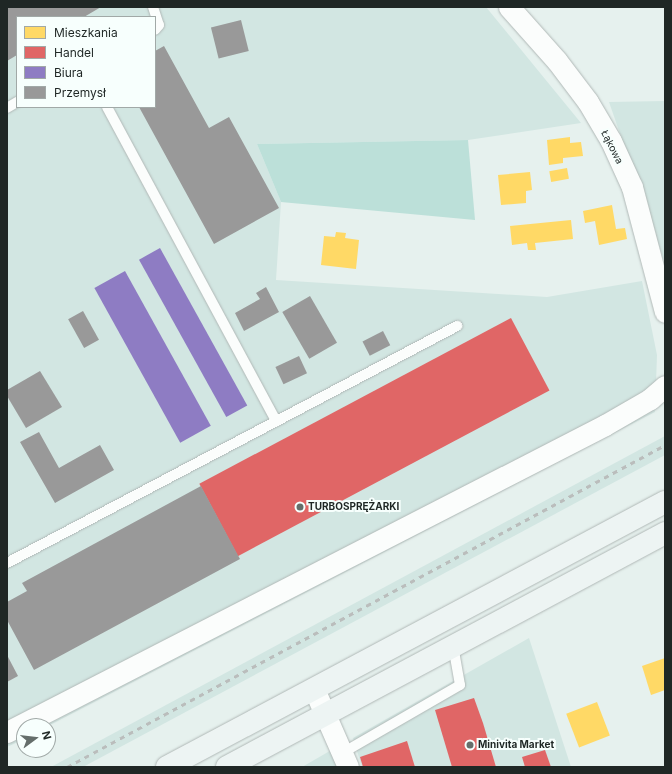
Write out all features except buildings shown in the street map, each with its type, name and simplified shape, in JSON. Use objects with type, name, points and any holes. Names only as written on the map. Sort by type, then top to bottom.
[{"type":"main road","points":[[167,767],[665,502]]},
{"type":"main road","points":[[227,767],[665,533]]},
{"type":"street","name":"Łąkowa","points":[[509,7],[575,84],[611,141],[634,193],[665,312]]},
{"type":"street","points":[[7,732],[605,425],[650,399],[665,386]]},
{"type":"street","points":[[314,689],[345,762]]},
{"type":"lane","points":[[156,16],[159,26],[156,29]]},
{"type":"lane","points":[[7,108],[16,103]]},
{"type":"lane","points":[[108,108],[276,421]]},
{"type":"lane","points":[[7,563],[457,326]]},
{"type":"lane","points":[[345,762],[460,685],[453,647]]},
{"type":"shaded area","points":[[7,7],[486,7],[581,123],[468,140],[257,144],[281,202],[276,280],[547,297],[642,281],[657,355],[655,412],[56,722],[56,718],[16,718],[16,743],[7,747]]},
{"type":"shaded area","points":[[665,101],[665,263],[609,102]]},
{"type":"shaded area","points":[[665,436],[665,455],[83,767],[51,767]]},
{"type":"shaded area","points":[[529,638],[571,767],[362,767],[353,738]]},
{"type":"shaded area","points":[[335,748],[341,767],[302,767]]},
{"type":"green space","points":[[468,140],[475,220],[281,202],[257,144]]},
{"type":"railway","points":[[67,767],[665,445]]},
{"type":"place","name":"TURBOSPRĘŻARKI","points":[[300,507]]},
{"type":"place","name":"Minivita Market","points":[[470,745]]}]
